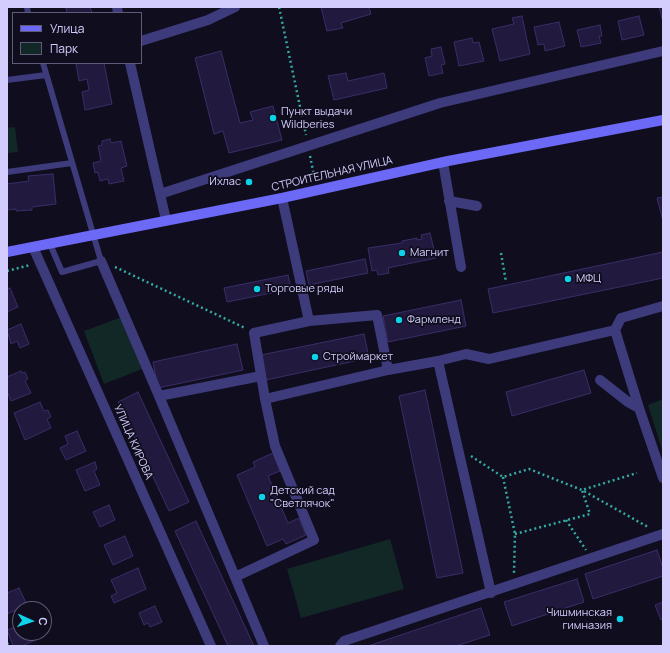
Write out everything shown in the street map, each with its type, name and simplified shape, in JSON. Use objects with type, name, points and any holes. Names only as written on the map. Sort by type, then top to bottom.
[{"type":"street","points":[[142,41],[208,20],[235,7]]},
{"type":"street","points":[[160,194],[440,103],[663,51]]},
{"type":"street","points":[[130,64],[166,220]]},
{"type":"street","name":"СТРОИТЕЛЬНАЯ УЛИЦА","points":[[7,252],[282,198],[443,162],[663,120]]},
{"type":"street","points":[[443,162],[461,267]]},
{"type":"street","points":[[282,198],[310,321]]},
{"type":"street","points":[[449,201],[477,206]]},
{"type":"street","name":"УЛИЦА КИРОВА","points":[[33,247],[211,646]]},
{"type":"street","points":[[101,261],[264,646]]},
{"type":"street","points":[[663,306],[621,318],[616,330],[639,408],[663,478]]},
{"type":"street","points":[[235,577],[314,540],[275,446],[265,399],[254,333],[310,321],[377,315],[388,370]]},
{"type":"street","points":[[265,399],[388,370],[438,361],[466,354],[489,359],[616,330]]},
{"type":"street","points":[[438,361],[491,593]]},
{"type":"street","points":[[159,396],[261,376]]},
{"type":"street","points":[[600,380],[628,402],[639,408]]},
{"type":"street","points":[[340,646],[344,641],[491,593],[662,534]]},
{"type":"lane","points":[[43,64],[101,261],[62,272],[50,244]]},
{"type":"lane","points":[[7,80],[46,75]]},
{"type":"lane","points":[[7,172],[72,163]]},
{"type":"path","points":[[280,7],[317,190]]},
{"type":"path","points":[[501,253],[506,282]]},
{"type":"path","points":[[101,261],[254,333]]},
{"type":"path","points":[[7,271],[40,262]]},
{"type":"path","points":[[458,448],[503,477],[515,534],[513,585]]},
{"type":"path","points":[[503,477],[529,469],[582,490],[662,534]]},
{"type":"path","points":[[582,490],[637,473]]},
{"type":"path","points":[[515,534],[590,514],[582,490]]},
{"type":"path","points":[[566,520],[592,558]]},
{"type":"green space","points":[[15,127],[18,152],[7,153],[7,128]]},
{"type":"green space","points":[[122,317],[142,369],[104,384],[84,331]]},
{"type":"green space","points":[[663,399],[663,453],[648,405]]},
{"type":"green space","points":[[390,539],[404,589],[301,618],[287,569]]},
{"type":"building","points":[[90,7],[92,12],[67,12],[66,8]]},
{"type":"building","points":[[321,7],[369,7],[371,14],[341,23],[343,28],[327,31]]},
{"type":"building","points":[[659,7],[663,7],[663,22]]},
{"type":"building","points":[[522,16],[530,54],[500,61],[492,29],[514,24],[512,18]]},
{"type":"building","points":[[639,16],[644,35],[622,40],[618,21]]},
{"type":"building","points":[[559,22],[565,46],[545,51],[544,44],[538,45],[534,27]]},
{"type":"building","points":[[600,25],[602,36],[599,36],[601,43],[581,47],[577,30]]},
{"type":"building","points":[[472,38],[473,43],[479,42],[484,61],[459,66],[454,42]]},
{"type":"building","points":[[441,47],[445,64],[441,65],[443,73],[429,76],[425,58],[432,56],[431,49]]},
{"type":"building","points":[[221,51],[240,123],[253,120],[250,112],[273,106],[282,140],[229,153],[223,131],[214,134],[195,58]]},
{"type":"building","points":[[76,64],[104,64],[112,104],[85,110],[82,92],[89,90],[87,79],[79,81]]},
{"type":"building","points":[[346,73],[348,81],[384,73],[387,88],[334,100],[328,76]]},
{"type":"building","points":[[110,139],[111,143],[121,141],[127,166],[121,168],[124,181],[109,184],[108,179],[100,181],[98,172],[95,173],[93,163],[101,161],[98,146],[102,145],[102,141]]},
{"type":"building","points":[[53,174],[56,204],[32,207],[32,210],[7,210],[7,184],[29,181],[28,176]]},
{"type":"building","points":[[663,197],[663,221],[657,198]]},
{"type":"building","name":"Магнит","points":[[430,233],[436,258],[388,268],[389,273],[378,275],[377,270],[372,271],[368,248],[402,243],[402,241],[417,238],[417,240],[422,239],[421,235]]},
{"type":"building","points":[[663,252],[663,278],[493,313],[488,289]]},
{"type":"building","name":"Торговые ряды","points":[[365,259],[368,273],[309,285],[306,271]]},
{"type":"building","name":"Торговые ряды","points":[[288,275],[291,289],[227,302],[224,288]]},
{"type":"building","points":[[10,288],[18,307],[7,312],[7,289]]},
{"type":"building","points":[[461,300],[466,326],[388,342],[383,316]]},
{"type":"building","points":[[21,324],[29,344],[20,348],[17,341],[11,344],[7,330]]},
{"type":"building","name":"Строймаркет","points":[[364,334],[369,358],[266,380],[261,355]]},
{"type":"building","points":[[237,344],[243,370],[158,388],[153,362]]},
{"type":"building","points":[[584,370],[591,393],[512,416],[506,392]]},
{"type":"building","points":[[21,371],[22,373],[25,372],[28,379],[25,381],[31,393],[11,401],[7,391],[7,377]]},
{"type":"building","points":[[425,390],[463,573],[437,578],[399,396]]},
{"type":"building","points":[[138,392],[189,502],[169,511],[118,402]]},
{"type":"building","points":[[40,402],[44,411],[48,410],[51,417],[47,419],[51,428],[25,440],[14,413]]},
{"type":"building","points":[[77,431],[86,451],[66,460],[60,448],[68,444],[65,436]]},
{"type":"building","name":"Детский сад \"Светлячок\"","points":[[273,453],[280,471],[268,476],[288,523],[299,518],[306,535],[286,544],[283,539],[267,546],[237,475],[255,467],[253,462]]},
{"type":"building","points":[[95,462],[97,469],[94,471],[100,485],[85,491],[76,470]]},
{"type":"building","points":[[109,505],[115,520],[100,527],[93,512]]},
{"type":"building","points":[[196,521],[254,646],[228,646],[175,531]]},
{"type":"building","points":[[125,536],[133,556],[113,565],[104,545]]},
{"type":"building","points":[[657,550],[663,568],[663,576],[593,599],[585,574]]},
{"type":"building","points":[[138,568],[146,589],[114,603],[111,596],[117,593],[111,580]]},
{"type":"building","points":[[577,579],[584,602],[512,626],[504,602]]},
{"type":"building","points":[[19,588],[25,601],[12,601],[12,612],[7,614],[7,593]]},
{"type":"building","points":[[663,602],[663,619],[661,620],[655,605]]},
{"type":"building","points":[[155,606],[162,622],[150,627],[148,623],[144,625],[139,613]]},
{"type":"building","points":[[481,608],[490,635],[456,646],[368,646]]},
{"type":"building","points":[[12,628],[12,641],[33,641],[22,646],[13,646],[7,630]]},
{"type":"place","name":"Пункт выдачи Wildberies","points":[[273,118]]},
{"type":"place","name":"Ихлас","points":[[249,182]]},
{"type":"place","name":"Магнит","points":[[402,253]]},
{"type":"place","name":"МФЦ","points":[[568,279]]},
{"type":"place","name":"Торговые ряды","points":[[257,289]]},
{"type":"place","name":"Фармленд","points":[[399,320]]},
{"type":"place","name":"Строймаркет","points":[[315,357]]},
{"type":"place","name":"Детский сад \"Светлячок\"","points":[[262,497]]},
{"type":"place","name":"Чишминская гимназия","points":[[620,619]]}]
